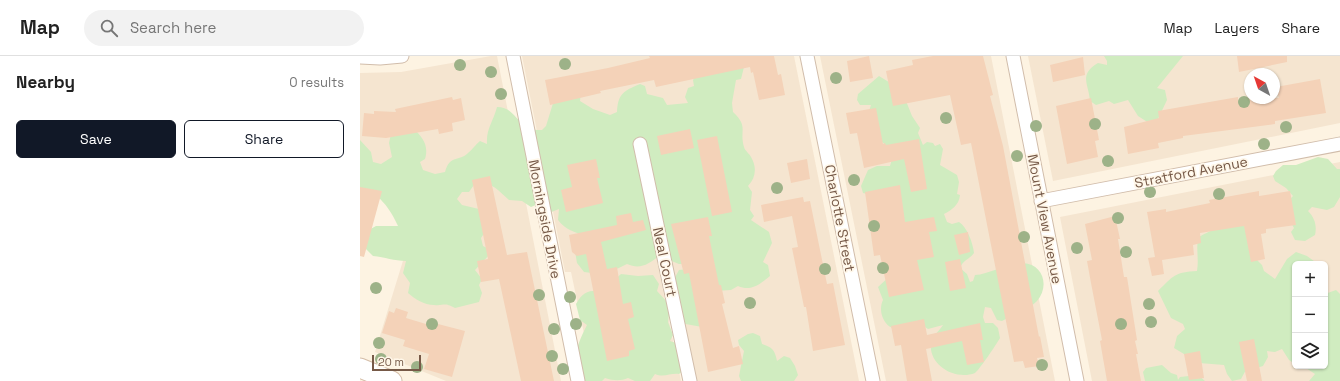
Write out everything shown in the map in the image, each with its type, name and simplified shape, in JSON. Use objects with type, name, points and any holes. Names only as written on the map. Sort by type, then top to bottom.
[{"type":"main road","points":[[360,368],[392,381]]},
{"type":"street","points":[[360,57],[380,58],[402,56]]},
{"type":"street","name":"Morningside Drive","points":[[513,56],[578,381]]},
{"type":"street","name":"Charlotte Street","points":[[807,56],[873,381]]},
{"type":"street","name":"Mount View Avenue","points":[[1013,56],[1077,381]]},
{"type":"street","name":"Neal Court","points":[[640,144],[690,381]]},
{"type":"street","name":"Stratford Avenue","points":[[1041,201],[1340,144]]},
{"type":"shaded area","points":[[497,56],[561,381],[446,381],[375,352],[421,202],[360,187],[360,73],[401,72]]},
{"type":"shaded area","points":[[522,56],[794,56],[859,381],[695,381],[669,249],[631,129],[681,381],[594,381],[571,272],[565,272]]},
{"type":"shaded area","points":[[820,56],[991,56],[1055,381],[886,381]]},
{"type":"shaded area","points":[[1028,56],[1340,56],[1340,123],[1053,181]]},
{"type":"shaded area","points":[[1340,162],[1340,381],[1092,381],[1060,217]]},
{"type":"green space","points":[[1104,56],[1183,56],[1157,88],[1165,90],[1167,100],[1157,121],[1149,123],[1138,116],[1128,100],[1114,104],[1109,101],[1096,105],[1090,101],[1086,76],[1092,67],[1098,63],[1107,65],[1107,61]]},
{"type":"green space","points":[[744,67],[741,79],[736,80],[732,103],[733,112],[741,121],[744,147],[751,157],[755,168],[753,180],[748,186],[752,192],[750,210],[754,216],[751,220],[769,232],[772,243],[763,262],[768,265],[770,276],[751,288],[743,288],[738,286],[731,290],[715,291],[708,328],[674,322],[673,281],[679,270],[688,269],[690,264],[679,264],[659,256],[648,264],[640,266],[632,266],[627,264],[606,272],[584,272],[577,263],[575,251],[586,236],[570,230],[558,220],[559,209],[549,213],[538,204],[531,207],[522,201],[509,200],[494,187],[486,183],[476,182],[469,192],[462,192],[457,199],[462,205],[479,209],[485,232],[481,238],[483,246],[489,249],[491,253],[475,270],[482,279],[479,285],[482,293],[479,302],[455,308],[446,305],[430,305],[420,301],[408,293],[410,283],[403,273],[406,261],[373,256],[363,246],[367,231],[376,226],[398,226],[388,208],[378,197],[367,190],[360,188],[360,140],[371,152],[373,162],[381,164],[392,157],[389,143],[391,134],[413,128],[420,135],[426,146],[425,159],[420,162],[423,170],[435,174],[445,172],[447,166],[452,160],[465,156],[480,141],[487,144],[489,130],[497,107],[504,108],[509,111],[527,127],[542,130],[546,126],[554,100],[581,92],[580,101],[593,109],[610,115],[617,112],[622,94],[640,84],[645,86],[647,94],[663,98],[667,105],[688,103],[685,97],[688,88],[694,86],[693,80],[699,71]]},
{"type":"green space","points":[[879,76],[892,84],[906,101],[912,116],[920,128],[918,133],[923,145],[927,142],[933,143],[935,146],[940,144],[943,149],[940,165],[957,175],[959,182],[957,194],[960,195],[958,202],[955,207],[944,214],[947,222],[952,224],[959,222],[962,224],[971,240],[974,253],[963,263],[960,268],[967,274],[970,282],[973,281],[975,275],[987,273],[1018,263],[1023,263],[1030,264],[1035,267],[1040,272],[1044,283],[1041,295],[1034,304],[1002,321],[997,320],[991,308],[985,307],[983,317],[985,323],[993,323],[998,328],[1000,338],[975,373],[959,375],[951,373],[938,364],[934,358],[931,351],[931,343],[934,336],[943,325],[928,329],[922,325],[900,330],[886,324],[882,315],[881,305],[883,300],[878,287],[892,274],[871,195],[863,193],[861,186],[868,170],[877,166],[890,166],[892,152],[878,137],[867,117],[871,105],[860,105],[857,100],[858,94]]},
{"type":"green space","points":[[1318,157],[1328,159],[1337,169],[1340,169],[1340,197],[1334,207],[1327,210],[1312,207],[1308,211],[1315,222],[1315,235],[1305,241],[1295,240],[1291,232],[1294,228],[1290,221],[1288,201],[1293,196],[1286,188],[1275,181],[1273,176],[1283,165],[1296,165]]},
{"type":"green space","points":[[1248,223],[1256,259],[1262,265],[1264,271],[1275,279],[1287,259],[1296,252],[1307,256],[1314,261],[1292,261],[1292,362],[1282,349],[1275,352],[1267,351],[1268,357],[1263,366],[1253,369],[1248,366],[1241,379],[1232,381],[1227,374],[1224,365],[1199,363],[1174,348],[1177,336],[1185,329],[1183,324],[1171,318],[1158,291],[1175,276],[1184,272],[1197,271],[1198,238],[1217,226]]},
{"type":"green space","points":[[621,274],[638,276],[653,275],[659,284],[657,291],[668,303],[668,322],[673,335],[670,341],[679,344],[684,370],[679,374],[661,376],[655,374],[650,381],[635,381],[628,378],[623,380],[611,380],[605,378],[602,381],[580,381],[577,364],[577,352],[587,325],[580,320],[576,304],[584,294],[593,291],[602,291]]},
{"type":"green space","points":[[1336,290],[1340,294],[1340,381],[1309,381],[1315,374],[1308,369],[1328,369],[1328,293]]},
{"type":"green space","points":[[753,333],[760,336],[762,344],[768,346],[772,350],[777,361],[784,356],[790,358],[798,375],[794,381],[741,381],[739,376],[744,351],[739,345],[738,340],[748,334]]},
{"type":"green space","points":[[1162,365],[1171,373],[1177,375],[1178,380],[1180,377],[1198,375],[1205,381],[1145,381],[1143,372],[1146,368]]},
{"type":"building","points":[[649,56],[774,56],[778,75],[781,74],[785,95],[759,100],[753,72],[751,73],[750,67],[656,87],[654,80],[600,91],[601,93],[550,105],[545,80],[608,68],[650,58]]},
{"type":"building","points":[[869,56],[873,78],[850,82],[847,61]]},
{"type":"building","points":[[933,56],[983,56],[993,95],[990,96],[1003,146],[1044,357],[1037,358],[1039,366],[1025,368],[1023,361],[1014,362],[971,143],[961,145],[950,95],[893,106],[886,71],[913,65],[912,60]]},
{"type":"building","points":[[1237,56],[1287,56],[1287,62],[1258,68],[1244,68],[1244,71],[1239,72]]},
{"type":"building","points":[[1083,57],[1085,75],[1053,82],[1050,65]]},
{"type":"building","points":[[1320,79],[1326,113],[1275,121],[1275,124],[1183,136],[1183,138],[1158,143],[1159,148],[1128,154],[1124,127],[1159,118],[1158,111],[1238,97],[1238,100],[1244,99],[1244,104],[1280,104],[1280,86]]},
{"type":"building","points":[[452,97],[453,100],[461,98],[465,120],[452,123],[453,131],[439,134],[438,129],[386,138],[362,136],[364,113],[374,114],[374,111],[396,112],[395,109]]},
{"type":"building","points":[[1091,98],[1099,140],[1095,141],[1098,157],[1067,164],[1056,106]]},
{"type":"building","points":[[876,108],[883,144],[885,143],[886,145],[919,139],[927,189],[911,192],[904,159],[864,168],[857,133],[850,134],[846,113]]},
{"type":"building","points":[[690,129],[694,148],[661,155],[657,136]]},
{"type":"building","points":[[717,136],[732,212],[712,216],[697,140]]},
{"type":"building","points":[[596,159],[600,178],[597,178],[603,203],[566,212],[561,190],[572,187],[567,165]]},
{"type":"building","points":[[807,159],[810,179],[791,183],[787,163]]},
{"type":"building","points":[[490,176],[507,255],[527,252],[554,381],[521,381],[499,279],[481,282],[477,261],[488,259],[472,180]]},
{"type":"building","points":[[900,185],[905,222],[934,217],[937,231],[929,232],[934,257],[917,260],[924,290],[889,297],[880,255],[874,256],[865,192]]},
{"type":"building","points":[[360,187],[382,191],[364,257],[360,256]]},
{"type":"building","points":[[1259,191],[1259,196],[1290,191],[1296,225],[1266,229],[1266,233],[1261,234],[1265,259],[1251,262],[1244,226],[1200,233],[1201,243],[1193,245],[1194,255],[1162,260],[1164,274],[1152,276],[1148,258],[1155,257],[1147,212],[1166,209],[1166,212],[1210,203],[1209,200]]},
{"type":"building","points":[[803,197],[804,202],[810,201],[827,284],[833,283],[845,345],[813,351],[806,307],[804,307],[792,248],[798,247],[792,216],[764,222],[761,205]]},
{"type":"building","points":[[631,213],[633,222],[643,220],[646,230],[601,242],[607,269],[617,267],[623,304],[631,302],[634,317],[628,319],[635,349],[629,351],[629,356],[607,361],[586,254],[577,256],[572,252],[569,235],[617,225],[616,216]]},
{"type":"building","points":[[1115,216],[1120,239],[1118,239],[1124,277],[1127,277],[1137,340],[1135,341],[1138,354],[1136,354],[1141,381],[1107,381],[1100,341],[1102,340],[1087,261],[1092,260],[1085,224]]},
{"type":"building","points":[[708,217],[712,236],[709,236],[719,285],[721,285],[725,303],[722,304],[733,348],[739,346],[743,364],[708,372],[689,273],[684,274],[671,224]]},
{"type":"building","points":[[968,232],[970,252],[959,255],[954,235]]},
{"type":"building","points":[[960,259],[966,288],[950,291],[945,262]]},
{"type":"building","points":[[396,308],[408,312],[406,318],[436,327],[438,324],[465,331],[452,377],[424,369],[429,354],[403,346],[405,340],[382,333],[389,311],[394,313]]},
{"type":"building","points":[[924,319],[927,335],[980,323],[983,340],[980,340],[984,362],[967,365],[962,341],[926,349],[932,381],[907,381],[901,345],[895,346],[891,326]]},
{"type":"building","points":[[1254,339],[1262,381],[1247,381],[1239,342]]},
{"type":"building","points":[[1200,351],[1204,378],[1189,380],[1184,354]]}]
